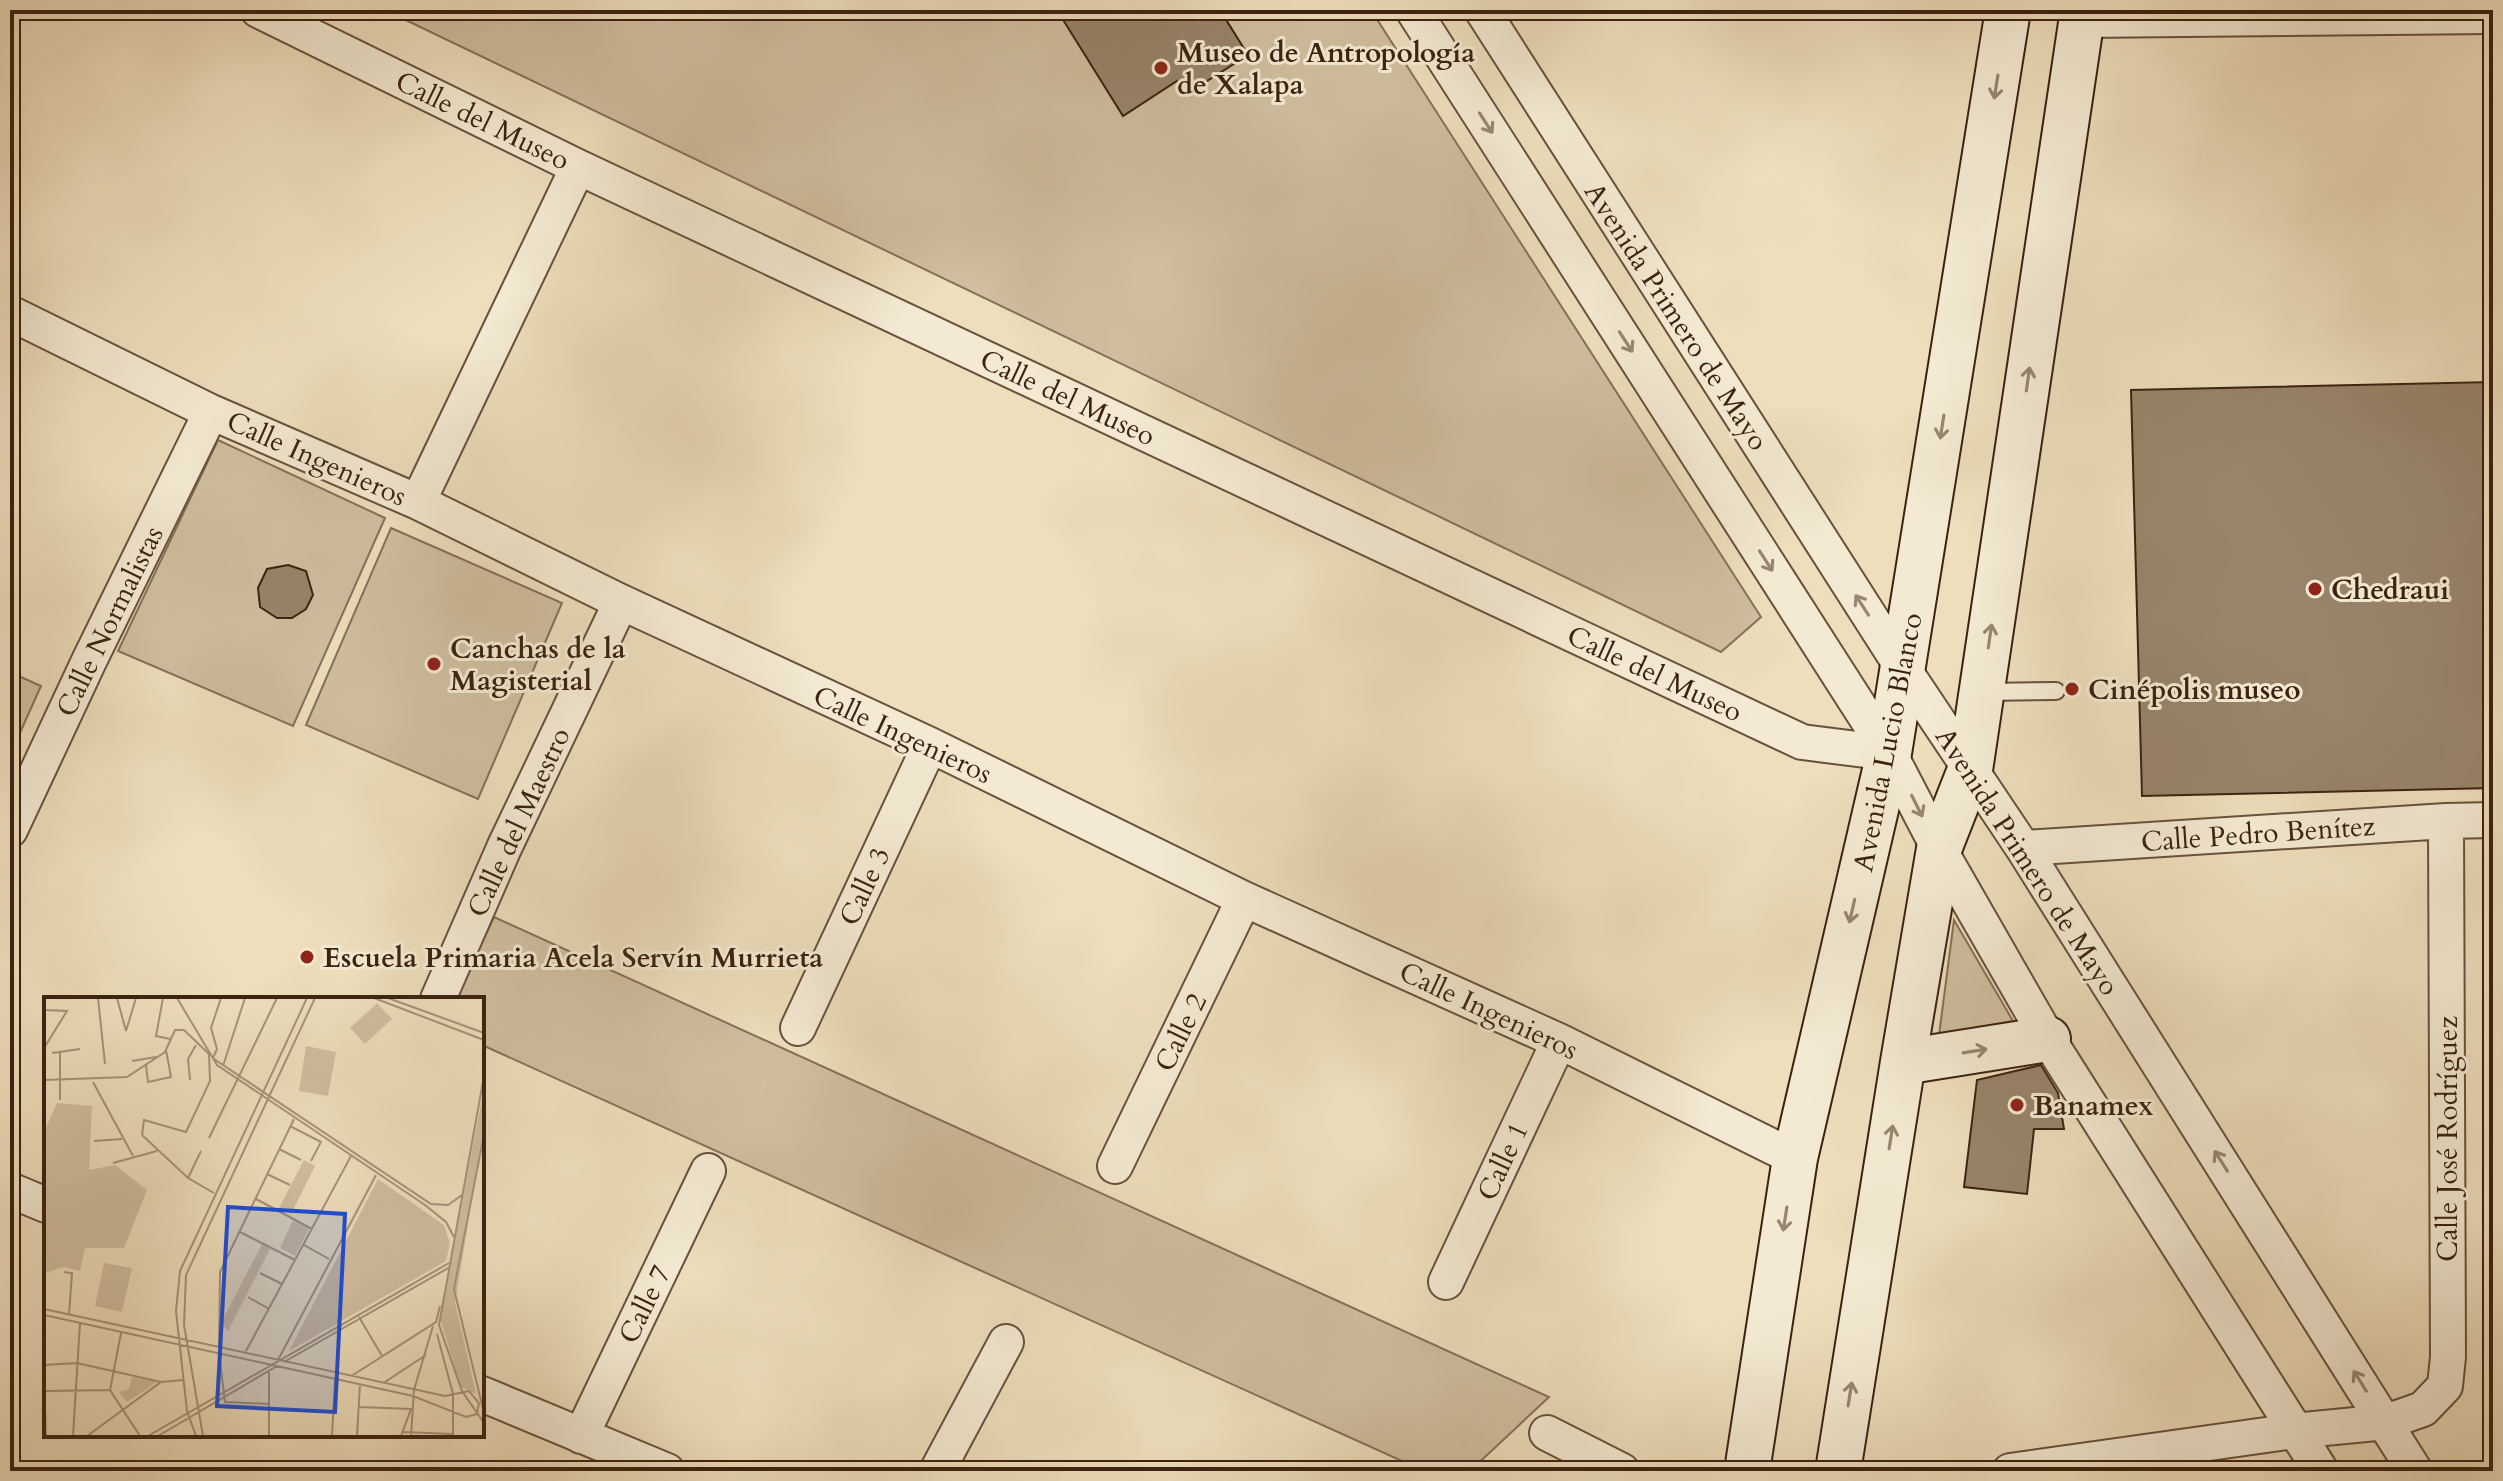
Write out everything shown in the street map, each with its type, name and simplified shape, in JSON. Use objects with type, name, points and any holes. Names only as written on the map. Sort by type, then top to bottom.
[{"type":"main road","name":"Avenida Lucio Blanco","points":[[1747,1471],[1795,1158],[1889,753],[1904,670],[2008,10]]},
{"type":"main road","points":[[1838,1471],[1939,849],[1970,770],[2082,15]]},
{"type":"main road","points":[[1903,1062],[2048,1039]]},
{"type":"street","name":"Calle del Museo","points":[[258,10],[578,167],[1802,742],[1889,753]]},
{"type":"street","name":"Avenida Primero de Mayo","points":[[1413,10],[1889,753],[1939,849],[2048,1039],[2321,1471]]},
{"type":"street","name":"Avenida Primero de Mayo","points":[[1482,10],[1904,670],[2023,848],[2415,1471]]},
{"type":"street","points":[[2082,15],[2493,16]]},
{"type":"street","points":[[418,502],[578,167]]},
{"type":"street","name":"Calle Ingenieros","points":[[10,313],[211,412],[418,502],[621,602],[930,745],[1244,899],[1559,1041],[1795,1158]]},
{"type":"street","name":"Calle Normalistas","points":[[10,830],[211,412]]},
{"type":"street","name":"Calle del Maestro","points":[[439,997],[504,848],[621,602]]},
{"type":"street","name":"Calle 3","points":[[798,1028],[930,745]]},
{"type":"street","name":"Calle Pedro Benítez","points":[[2023,848],[2493,820]]},
{"type":"street","name":"Calle José Rodríguez","points":[[2010,1471],[2294,1431],[2386,1422],[2423,1409],[2445,1386],[2448,1357],[2446,821]]},
{"type":"street","name":"Calle 2","points":[[1115,1166],[1244,899]]},
{"type":"street","name":"Calle 1","points":[[1446,1282],[1559,1041]]},
{"type":"street","name":"Calle 7","points":[[581,1436],[708,1171]]},
{"type":"street","points":[[10,1190],[44,1204]]},
{"type":"street","points":[[937,1471],[1006,1342]]},
{"type":"street","points":[[484,1395],[667,1471]]},
{"type":"street","points":[[1547,1433],[1622,1471]]},
{"type":"lane","points":[[1981,692],[2056,691]]},
{"type":"shaded area","points":[[385,10],[1371,10],[1761,617],[1721,652]]},
{"type":"shaded area","points":[[218,440],[385,518],[293,726],[118,651]]},
{"type":"shaded area","name":"Canchas de la Magisterial","points":[[391,528],[562,603],[478,799],[306,725]]},
{"type":"shaded area","points":[[10,672],[41,686],[10,755]]},
{"type":"shaded area","points":[[494,917],[1549,1397],[1470,1471],[1424,1471],[484,1046],[484,997],[456,997]]},
{"type":"shaded area","points":[[1954,920],[2013,1021],[1939,1035]]},
{"type":"building","name":"Museo de Antropología de Xalapa","points":[[1057,10],[1220,10],[1248,55],[1185,95],[1177,81],[1123,116]]},
{"type":"building","name":"Chedraui","points":[[2493,382],[2493,788],[2142,796],[2131,390]]},
{"type":"building","points":[[288,565],[306,571],[313,595],[306,609],[292,618],[277,618],[260,607],[258,588],[267,569]]},
{"type":"building","name":"Banamex","points":[[2041,1065],[2058,1093],[2064,1129],[2034,1129],[2027,1194],[1964,1187],[1977,1080]]},
{"type":"place","name":"Museo de Antropología de Xalapa","points":[[1161,68]]},
{"type":"place","name":"Chedraui","points":[[2315,589]]},
{"type":"place","name":"Canchas de la Magisterial","points":[[434,664]]},
{"type":"place","name":"Cinépolis museo","points":[[2072,689]]},
{"type":"place","name":"Escuela Primaria Acela Servín Murrieta","points":[[307,957]]},
{"type":"place","name":"Banamex","points":[[2017,1105]]}]
